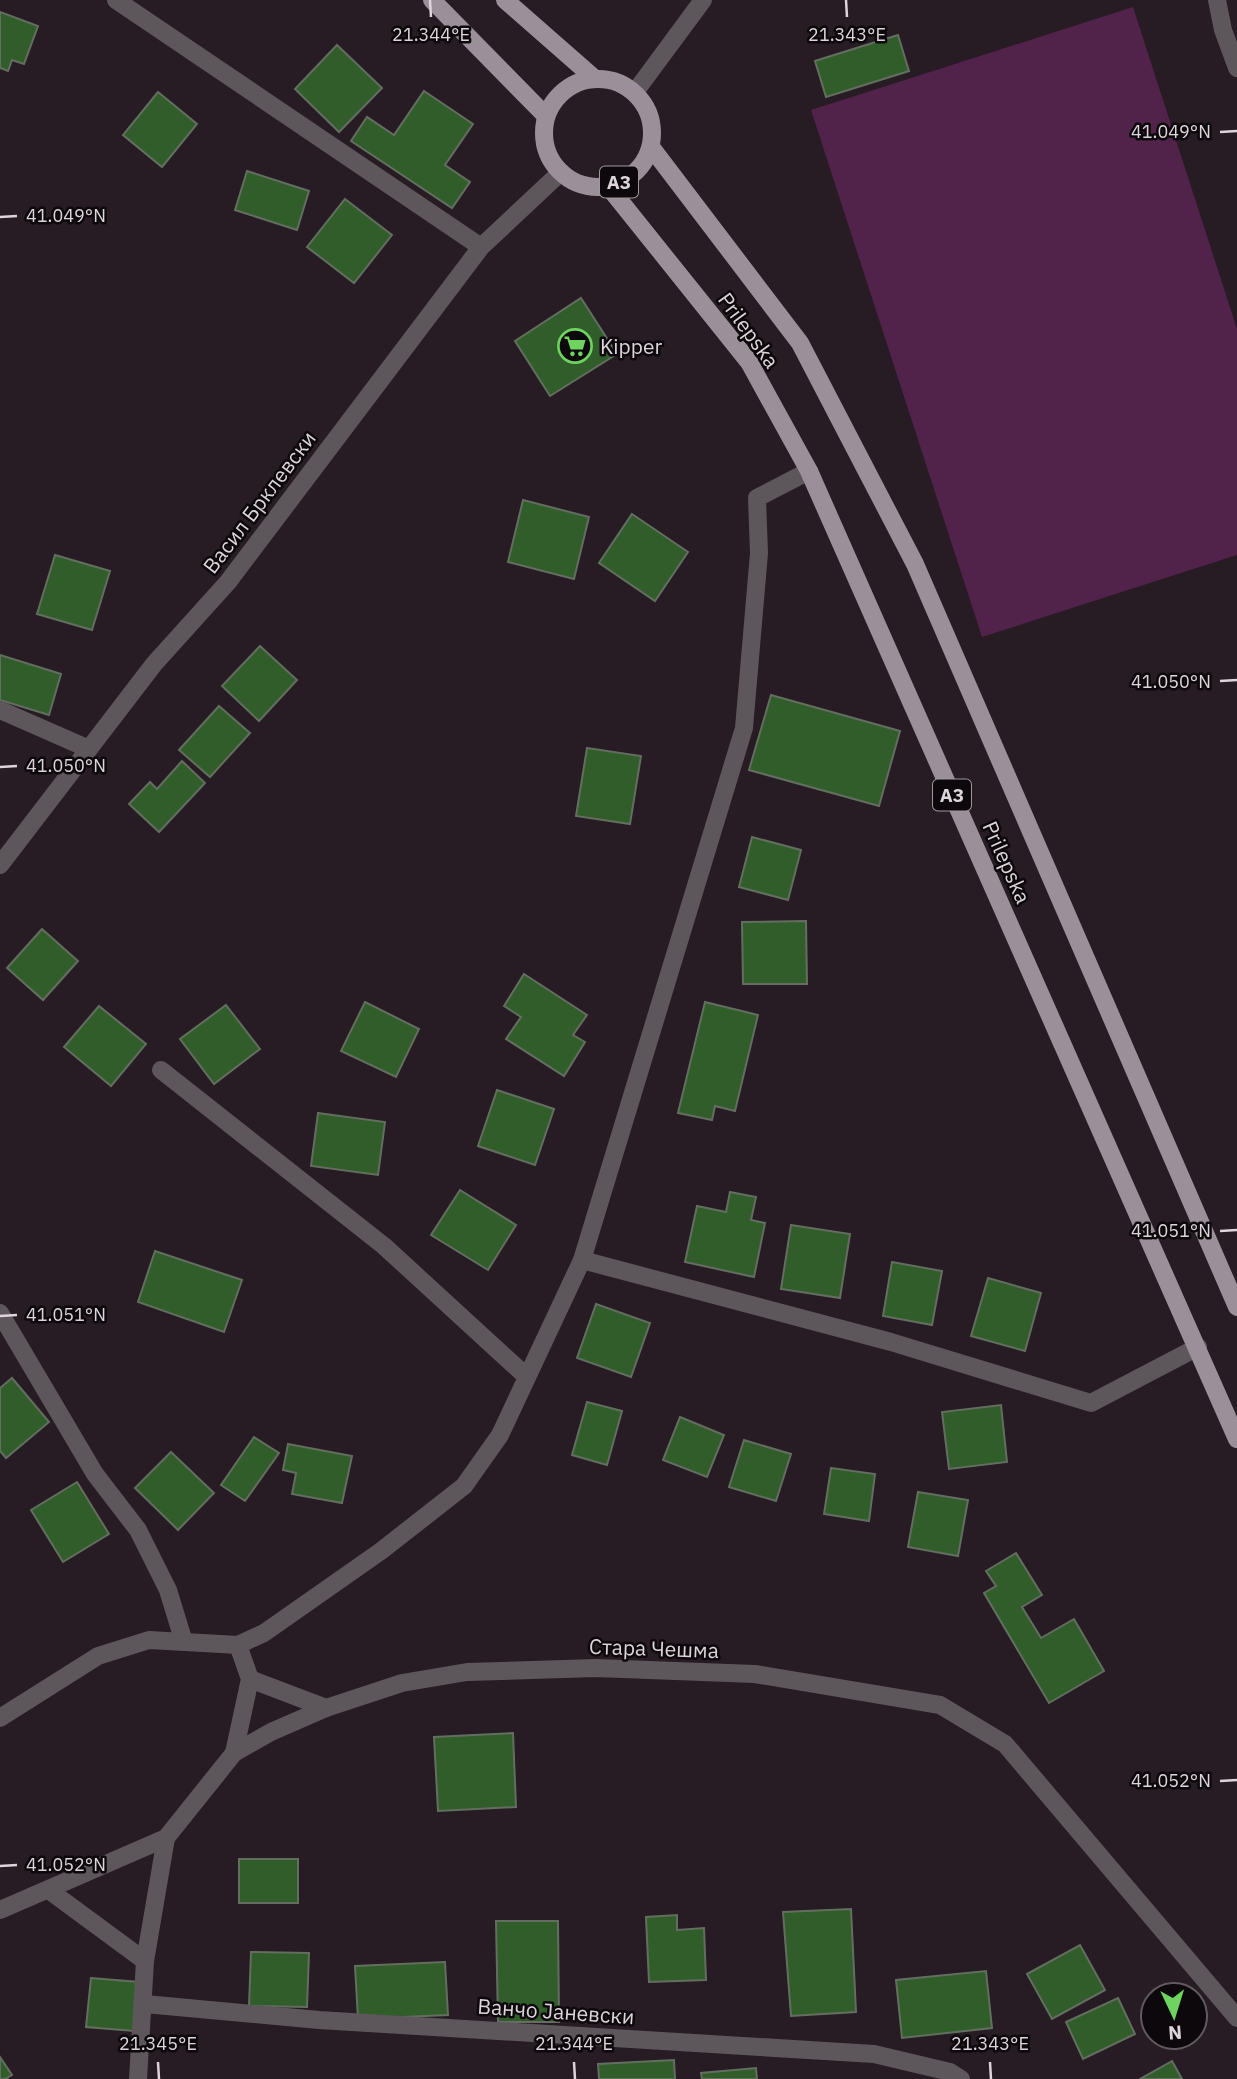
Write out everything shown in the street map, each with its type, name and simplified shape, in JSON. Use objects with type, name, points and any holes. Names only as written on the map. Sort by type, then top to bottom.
[{"type":"main road","points":[[432,0],[546,116]]},
{"type":"main road","points":[[505,0],[594,78]]},
{"type":"main road","points":[[561,172],[545,146],[546,116],[564,90],[594,78],[609,79],[635,92]]},
{"type":"main road","name":"A3","points":[[561,172],[575,182],[591,187],[608,186],[635,173],[651,147],[651,118],[635,92]]},
{"type":"main road","name":"Prilepska","points":[[651,147],[800,343],[915,564],[1237,1307]]},
{"type":"main road","name":"Prilepska","points":[[608,186],[748,362],[809,471],[1237,1438]]},
{"type":"street","points":[[116,0],[481,247]]},
{"type":"street","points":[[635,92],[703,0]]},
{"type":"street","points":[[1217,0],[1223,30],[1237,68]]},
{"type":"street","name":"Васил Брклевски","points":[[0,865],[154,664],[229,582],[481,247],[561,172]]},
{"type":"street","points":[[0,1718],[98,1656],[149,1640],[183,1639],[238,1646],[264,1633],[381,1551],[464,1486],[499,1435],[582,1260],[744,729],[759,553],[757,498],[809,471]]},
{"type":"street","points":[[0,710],[89,749]]},
{"type":"street","points":[[162,1070],[384,1245],[527,1377]]},
{"type":"street","points":[[582,1260],[891,1342],[1091,1403],[1198,1347]]},
{"type":"street","points":[[0,1313],[95,1474],[138,1530],[168,1590],[183,1639]]},
{"type":"street","points":[[234,1754],[250,1679],[238,1646]]},
{"type":"street","name":"Стара Чешма","points":[[0,1910],[50,1891],[166,1839],[234,1754],[271,1732],[326,1708],[402,1683],[467,1672],[596,1668],[755,1674],[940,1705],[1005,1744],[1237,2018]]},
{"type":"street","points":[[250,1679],[326,1708]]},
{"type":"street","points":[[138,2079],[145,2004],[145,1961],[166,1839]]},
{"type":"street","points":[[50,1891],[145,1961]]},
{"type":"street","name":"Ванчо Јаневски","points":[[145,2004],[319,2020],[874,2054],[950,2072],[961,2079]]},
{"type":"shaded area","points":[[1133,7],[1237,329],[1237,555],[982,637],[811,110]]},
{"type":"building","points":[[0,12],[38,26],[24,64],[12,60],[8,71],[0,68]]},
{"type":"building","points":[[898,35],[909,71],[826,97],[815,61]]},
{"type":"building","points":[[337,45],[382,88],[339,132],[295,89]]},
{"type":"building","points":[[424,91],[473,124],[445,165],[470,182],[452,208],[351,141],[367,117],[394,135]]},
{"type":"building","points":[[158,92],[197,124],[162,167],[123,135]]},
{"type":"building","points":[[247,171],[309,191],[297,230],[235,210]]},
{"type":"building","points":[[345,199],[392,235],[354,283],[307,247]]},
{"type":"building","points":[[581,298],[617,354],[550,396],[515,341]]},
{"type":"building","points":[[523,500],[589,517],[574,579],[508,562]]},
{"type":"building","points":[[632,514],[688,552],[655,601],[599,563]]},
{"type":"building","points":[[55,555],[110,571],[92,630],[37,614]]},
{"type":"building","points":[[260,646],[297,680],[259,721],[222,686]]},
{"type":"building","points":[[0,655],[61,674],[49,715],[0,700]]},
{"type":"building","points":[[771,695],[900,731],[879,806],[749,770]]},
{"type":"building","points":[[219,706],[250,733],[210,777],[179,750]]},
{"type":"building","points":[[587,748],[641,756],[630,824],[576,816]]},
{"type":"building","points":[[182,761],[205,783],[159,832],[129,804],[150,782],[157,789]]},
{"type":"building","points":[[752,837],[801,850],[788,900],[739,887]]},
{"type":"building","points":[[806,921],[807,984],[743,984],[742,922]]},
{"type":"building","points":[[42,929],[78,961],[43,1000],[7,968]]},
{"type":"building","points":[[524,974],[587,1015],[573,1035],[585,1042],[564,1076],[506,1039],[521,1017],[504,1006]]},
{"type":"building","points":[[365,1002],[419,1029],[396,1077],[341,1051]]},
{"type":"building","points":[[705,1002],[758,1015],[735,1111],[715,1106],[712,1120],[678,1113]]},
{"type":"building","points":[[226,1005],[260,1049],[214,1084],[180,1039]]},
{"type":"building","points":[[99,1006],[146,1044],[111,1086],[64,1047]]},
{"type":"building","points":[[497,1090],[554,1109],[535,1165],[478,1146]]},
{"type":"building","points":[[318,1113],[385,1122],[378,1175],[311,1166]]},
{"type":"building","points":[[460,1190],[516,1225],[488,1270],[431,1235]]},
{"type":"building","points":[[730,1192],[756,1197],[751,1220],[765,1223],[754,1277],[685,1262],[697,1206],[726,1212]]},
{"type":"building","points":[[791,1225],[850,1234],[840,1298],[781,1289]]},
{"type":"building","points":[[155,1251],[242,1280],[224,1332],[138,1302]]},
{"type":"building","points":[[892,1262],[942,1271],[932,1325],[883,1316]]},
{"type":"building","points":[[988,1278],[1041,1293],[1025,1351],[971,1336]]},
{"type":"building","points":[[596,1304],[650,1323],[631,1377],[577,1358]]},
{"type":"building","points":[[12,1378],[49,1422],[6,1458],[0,1451],[0,1388]]},
{"type":"building","points":[[587,1402],[622,1411],[607,1465],[572,1455]]},
{"type":"building","points":[[1001,1405],[1007,1462],[949,1469],[942,1412]]},
{"type":"building","points":[[680,1417],[724,1435],[707,1477],[663,1460]]},
{"type":"building","points":[[254,1437],[279,1453],[245,1501],[221,1485]]},
{"type":"building","points":[[744,1440],[791,1454],[776,1501],[729,1487]]},
{"type":"building","points":[[288,1444],[352,1456],[342,1503],[292,1494],[296,1473],[283,1470]]},
{"type":"building","points":[[171,1452],[214,1493],[178,1530],[135,1488]]},
{"type":"building","points":[[831,1468],[875,1474],[869,1521],[824,1514]]},
{"type":"building","points":[[77,1482],[109,1534],[63,1562],[31,1510]]},
{"type":"building","points":[[918,1492],[968,1500],[958,1556],[908,1547]]},
{"type":"building","points":[[1016,1553],[1042,1595],[1022,1607],[1041,1638],[1074,1619],[1104,1671],[1049,1703],[984,1593],[996,1586],[986,1571]]},
{"type":"building","points":[[513,1733],[516,1807],[438,1811],[434,1737]]},
{"type":"building","points":[[239,1859],[298,1859],[298,1903],[239,1903]]},
{"type":"building","points":[[851,1909],[856,2012],[791,2016],[783,1912]]},
{"type":"building","points":[[677,1915],[677,1930],[704,1928],[706,1980],[649,1982],[646,1917]]},
{"type":"building","points":[[496,1921],[558,1921],[559,2022],[498,2022]]},
{"type":"building","points":[[1080,1945],[1105,1990],[1052,2019],[1027,1974]]},
{"type":"building","points":[[251,1952],[309,1953],[307,2007],[249,2006]]},
{"type":"building","points":[[445,1962],[448,2015],[358,2019],[355,1966]]},
{"type":"building","points":[[986,1971],[992,2028],[902,2038],[896,1980]]},
{"type":"building","points":[[91,1978],[139,1982],[134,2031],[86,2027]]},
{"type":"building","points":[[1118,1998],[1135,2034],[1083,2059],[1066,2022]]},
{"type":"building","points":[[0,2057],[12,2075],[5,2079],[0,2079]]},
{"type":"building","points":[[674,2060],[675,2079],[599,2079],[598,2064]]},
{"type":"building","points":[[1172,2061],[1182,2079],[1140,2079]]},
{"type":"building","points":[[756,2068],[757,2079],[702,2079],[701,2073]]},
{"type":"place","name":"Kipper","points":[[575,346]]}]
